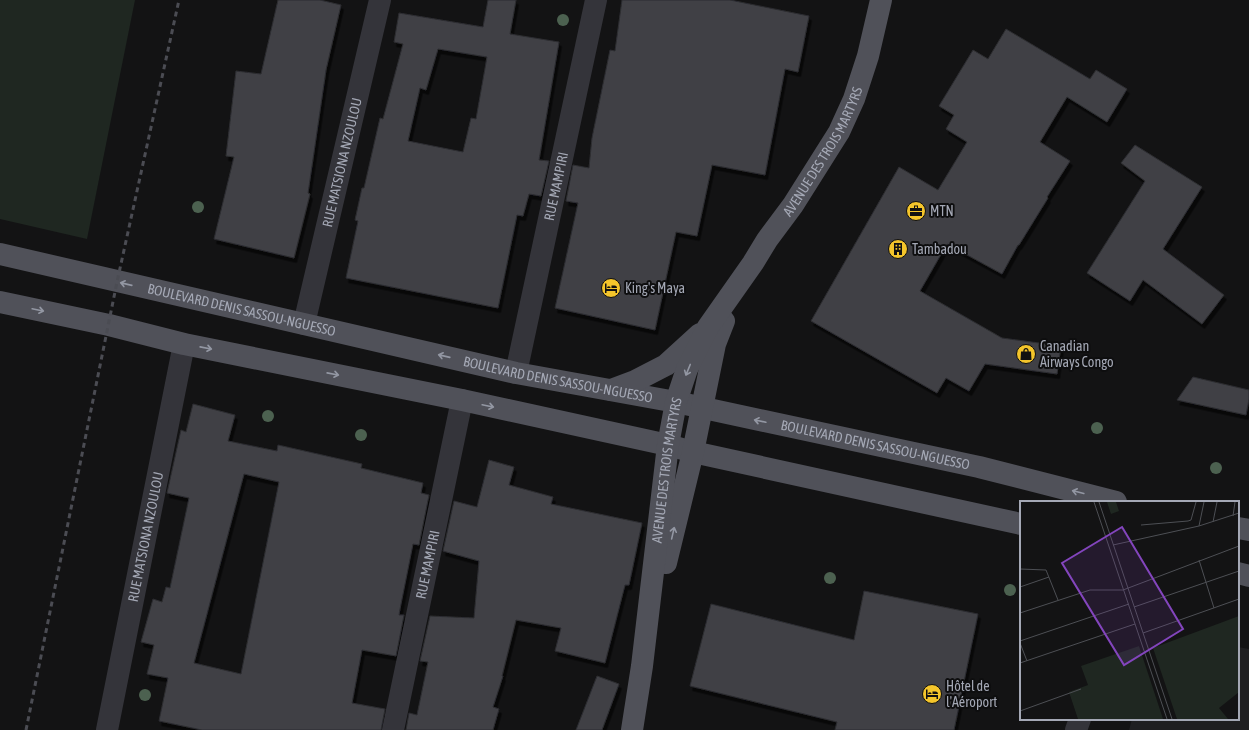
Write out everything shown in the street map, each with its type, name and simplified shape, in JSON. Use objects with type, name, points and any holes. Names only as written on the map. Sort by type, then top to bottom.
[{"type":"main road","name":"AVENUE DES TROIS MARTYRS","points":[[632,730],[642,666],[668,445],[676,402],[687,369],[708,327],[753,263],[767,240],[793,205],[839,132],[854,99],[868,56],[881,0]]},
{"type":"main road","name":"BOULEVARD DENIS SASSOU-NGUESSO","points":[[0,254],[516,373],[676,402],[702,409],[979,467],[1112,501]]},
{"type":"main road","name":"AVENUE DES TROIS MARTYRS","points":[[642,666],[693,452],[715,344],[735,288]]},
{"type":"main road","points":[[0,302],[110,325],[184,344],[462,400],[1020,524]]},
{"type":"main road","points":[[611,390],[635,381],[666,365],[708,327]]},
{"type":"main road","points":[[1239,528],[1249,530]]},
{"type":"main road","points":[[1239,573],[1249,576]]},
{"type":"street","name":"RUE MATSIONA NZOULOU","points":[[304,324],[380,0]]},
{"type":"street","name":"RUE MAMPIRI","points":[[516,373],[596,0]]},
{"type":"street","name":"RUE MATSIONA NZOULOU","points":[[107,730],[184,344]]},
{"type":"street","name":"RUE MAMPIRI","points":[[393,730],[462,400]]},
{"type":"street","points":[[1076,730],[1080,720]]},
{"type":"shaded area","points":[[0,0],[135,0],[87,239],[0,219]]},
{"type":"shaded area","points":[[1239,647],[1249,649],[1249,730],[1129,730],[1132,720],[1239,720]]},
{"type":"building","points":[[278,0],[320,0],[341,5],[326,70],[308,193],[310,194],[294,258],[214,239],[234,157],[226,156],[236,71],[261,74]]},
{"type":"building","points":[[488,0],[516,0],[510,34],[559,42],[539,160],[549,161],[541,196],[529,194],[523,216],[517,215],[498,308],[346,278],[358,221],[355,220],[362,188],[364,188],[380,118],[383,119],[403,44],[394,42],[399,13],[483,27]],"holes":[[[438,49],[487,57],[476,119],[471,118],[463,152],[408,141],[420,88],[426,90]]]},
{"type":"building","points":[[622,0],[730,0],[809,16],[798,72],[785,69],[765,175],[712,165],[697,236],[676,232],[655,330],[555,308],[578,203],[566,201],[573,165],[589,168],[592,138],[610,50],[615,51]]},
{"type":"building","points":[[1006,29],[1090,79],[1096,70],[1127,89],[1107,122],[1067,97],[1040,142],[1070,161],[1018,245],[1002,274],[947,244],[920,291],[1002,338],[1061,346],[1057,374],[985,364],[969,391],[946,378],[937,393],[811,321],[899,167],[938,190],[967,142],[946,129],[954,115],[939,106],[973,50],[988,59]]},
{"type":"building","points":[[1135,145],[1202,187],[1163,249],[1224,295],[1202,324],[1143,280],[1130,301],[1087,273],[1145,181],[1121,163]]},
{"type":"building","points":[[1193,377],[1249,390],[1246,415],[1177,400]]},
{"type":"building","points":[[193,404],[235,415],[228,441],[277,451],[278,445],[362,464],[361,468],[423,483],[421,493],[429,495],[419,545],[413,544],[399,615],[404,615],[396,656],[362,650],[352,703],[385,709],[381,730],[202,730],[159,721],[168,678],[147,674],[154,645],[141,642],[153,599],[162,602],[166,587],[170,588],[189,498],[167,493],[181,430],[186,432]],"holes":[[[244,474],[279,482],[241,674],[194,663]]]},
{"type":"building","points":[[489,460],[514,467],[509,485],[553,497],[551,504],[642,523],[629,585],[625,585],[605,663],[555,651],[561,628],[516,620],[503,676],[493,707],[499,709],[493,730],[406,730],[409,713],[417,715],[428,662],[420,661],[430,616],[474,618],[479,561],[443,551],[454,501],[477,507]]},
{"type":"building","points":[[864,591],[978,614],[954,730],[835,730],[837,722],[690,686],[711,604],[854,640]]},
{"type":"building","points":[[597,676],[619,684],[602,730],[576,730]]},
{"type":"railway","points":[[26,730],[117,282],[179,0]]},
{"type":"place","name":"MTN","points":[[916,211]]},
{"type":"place","name":"Tambadou","points":[[898,249]]},
{"type":"place","name":"King's Maya","points":[[611,288]]},
{"type":"place","name":"Canadian Airways Congo","points":[[1026,354]]},
{"type":"place","name":"Hôtel de l'Aéroport","points":[[932,694]]}]
